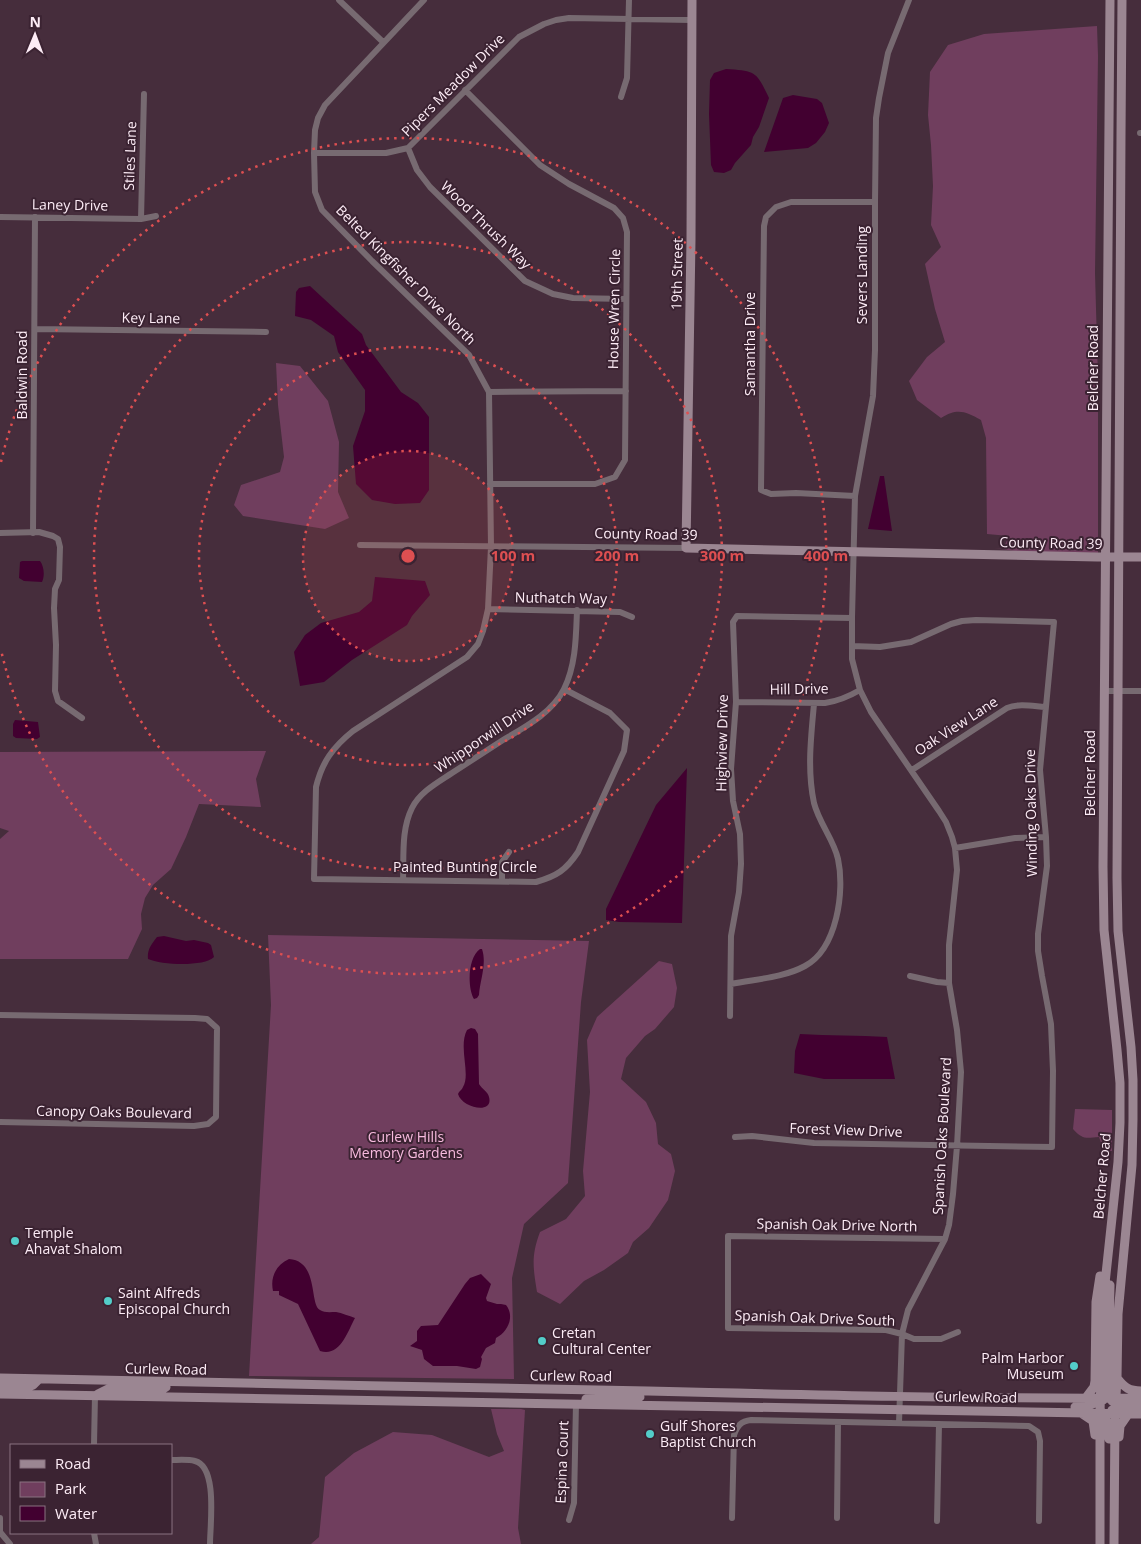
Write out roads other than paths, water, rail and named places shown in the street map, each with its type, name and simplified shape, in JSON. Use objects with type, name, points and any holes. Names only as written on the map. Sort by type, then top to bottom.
[{"type":"main road","name":"19th Street","points":[[686,548],[691,240],[692,0]]},
{"type":"main road","name":"Belcher Road","points":[[1110,0],[1104,691],[1104,930],[1120,1083],[1118,1162],[1103,1302],[1113,1542]]},
{"type":"main road","name":"Belcher Road","points":[[1100,1544],[1100,1427],[1117,1378],[1118,1314],[1132,1165],[1133,1119],[1131,1047],[1118,931],[1122,0]]},
{"type":"main road","name":"County Road 39","points":[[686,548],[853,553],[1141,557]]},
{"type":"main road","points":[[1084,1398],[1094,1387],[1095,1381],[1096,1302],[1100,1275],[1110,1242]]},
{"type":"main road","name":"Curlew Road","points":[[0,1378],[176,1383],[1084,1398],[1128,1414],[1141,1414]]},
{"type":"main road","points":[[1117,1378],[1125,1388],[1141,1391]]},
{"type":"main road","points":[[0,1387],[28,1387],[39,1379]]},
{"type":"main road","points":[[95,1395],[108,1389],[163,1389],[176,1383]]},
{"type":"main road","points":[[576,1403],[589,1398],[643,1397],[647,1391]]},
{"type":"main road","name":"Curlew Road","points":[[0,1394],[1080,1412],[1141,1398]]},
{"type":"main road","points":[[976,1411],[1002,1406],[1080,1407],[1141,1405]]},
{"type":"main road","points":[[1080,1412],[1093,1421],[1095,1427],[1095,1486],[1100,1527]]},
{"type":"main road","points":[[1113,1542],[1119,1466],[1119,1430],[1128,1414]]},
{"type":"street","points":[[339,0],[383,42]]},
{"type":"street","name":"Belted Kingfisher Drive North","points":[[314,879],[316,788],[318,778],[328,756],[353,731],[467,657],[478,644],[488,609],[491,547],[489,392],[469,355],[322,210],[315,192],[315,130],[318,118],[325,105],[424,0]]},
{"type":"street","points":[[621,97],[627,78],[629,0]]},
{"type":"street","name":"Severs Landing","points":[[853,553],[855,496],[873,396],[875,350],[876,118],[888,53],[910,0]]},
{"type":"street","name":"Pipers Meadow Drive","points":[[408,148],[519,37],[544,24],[569,18],[692,20]]},
{"type":"street","name":"House Wren Circle","points":[[465,90],[540,165],[569,184],[614,208],[623,218],[627,232],[625,460],[615,477],[595,484],[490,484]]},
{"type":"street","name":"Stiles Lane","points":[[141,218],[144,94]]},
{"type":"street","points":[[314,153],[386,153],[408,148]]},
{"type":"street","name":"Wood Thrush Way","points":[[408,148],[417,170],[430,187],[525,281],[553,294],[574,298],[626,299]]},
{"type":"street","name":"Samantha Drive","points":[[855,496],[796,493],[771,494],[761,490],[764,226],[766,217],[776,207],[792,202],[875,202]]},
{"type":"street","name":"Laney Drive","points":[[0,217],[141,218],[156,216]]},
{"type":"street","name":"Baldwin Road","points":[[33,533],[35,217]]},
{"type":"street","name":"Key Lane","points":[[35,329],[266,332]]},
{"type":"street","points":[[489,392],[626,391]]},
{"type":"street","points":[[0,533],[39,532],[58,539],[60,547],[59,580],[55,589],[54,608],[56,645],[55,691],[58,701],[82,718]]},
{"type":"street","name":"County Road 39","points":[[360,545],[686,548]]},
{"type":"street","name":"Spanish Oaks Boulevard","points":[[853,553],[852,659],[860,690],[871,712],[946,822],[955,848],[957,870],[950,928],[949,983],[960,1058],[957,1146],[953,1194],[945,1239],[908,1310],[902,1334],[899,1424]]},
{"type":"street","name":"Nuthatch Way","points":[[488,609],[620,612],[632,617]]},
{"type":"street","name":"Whipporwill Drive","points":[[404,880],[404,836],[406,824],[413,806],[419,797],[429,789],[534,721],[564,690],[573,662],[577,610]]},
{"type":"street","name":"Highview Drive","points":[[730,1016],[731,936],[739,892],[741,864],[740,834],[733,801],[731,769],[736,702],[732,622],[737,616],[852,618]]},
{"type":"street","name":"Winding Oaks Drive","points":[[852,646],[880,647],[911,642],[962,621],[1054,622],[1040,770],[1047,866],[1038,934],[1042,976],[1051,1024],[1054,1071],[1052,1147],[957,1146]]},
{"type":"street","name":"Painted Bunting Circle","points":[[314,879],[536,882],[551,877],[569,865],[578,852],[624,752],[626,730],[610,713],[564,690]]},
{"type":"street","name":"Hill Drive","points":[[736,702],[814,704],[838,701],[860,690]]},
{"type":"street","points":[[1104,691],[1141,691]]},
{"type":"street","points":[[731,984],[783,974],[806,966],[828,942],[836,918],[840,899],[841,877],[837,856],[815,805],[810,766],[814,704]]},
{"type":"street","name":"Oak View Lane","points":[[912,770],[1013,705],[1045,707]]},
{"type":"street","points":[[955,848],[1015,838],[1046,837]]},
{"type":"street","points":[[502,882],[502,862],[509,852]]},
{"type":"street","points":[[910,976],[949,983]]},
{"type":"street","name":"Canopy Oaks Boulevard","points":[[0,1014],[195,1018],[207,1020],[216,1028],[216,1117],[208,1124],[194,1126],[0,1122]]},
{"type":"street","name":"Forest View Drive","points":[[734,1137],[752,1136],[814,1143],[957,1146]]},
{"type":"street","name":"Spanish Oak Drive North","points":[[728,1328],[728,1236],[945,1239]]},
{"type":"street","name":"Spanish Oak Drive South","points":[[728,1328],[886,1330],[914,1338],[941,1339],[958,1332]]},
{"type":"street","points":[[94,1444],[95,1395]]},
{"type":"street","name":"Espina Court","points":[[569,1520],[574,1503],[576,1403]]},
{"type":"street","points":[[732,1518],[734,1435],[739,1424],[751,1420],[1029,1426],[1038,1432],[1040,1441],[1039,1521]]},
{"type":"street","points":[[837,1518],[838,1422]]},
{"type":"street","points":[[937,1520],[939,1424]]},
{"type":"street","points":[[172,1460],[195,1461],[204,1467],[207,1472],[210,1486],[210,1544]]},
{"type":"street","points":[[0,1518],[0,1532],[10,1544]]},
{"type":"water","points":[[726,69],[754,74],[758,77],[769,98],[751,145],[731,170],[724,173],[714,172],[711,165],[709,114],[710,80],[714,73]]},
{"type":"water","points":[[793,95],[817,99],[822,103],[829,123],[825,132],[816,143],[808,148],[764,152],[783,98]]},
{"type":"water","points":[[310,286],[362,334],[366,345],[401,392],[418,403],[429,417],[429,490],[420,503],[395,504],[372,500],[356,484],[353,446],[365,411],[365,390],[338,352],[334,336],[311,320],[295,316],[296,292],[299,288]]},
{"type":"water","points":[[880,476],[884,476],[892,531],[868,529]]},
{"type":"water","points":[[40,561],[44,571],[42,582],[24,581],[19,578],[20,562]]},
{"type":"water","points":[[375,577],[425,581],[430,595],[412,616],[407,625],[352,660],[324,682],[300,686],[294,652],[305,635],[321,623],[359,612],[372,601]]},
{"type":"water","points":[[15,720],[38,722],[40,737],[37,739],[16,738],[13,736]]},
{"type":"water","points":[[687,768],[682,923],[606,920],[606,909],[656,805]]},
{"type":"water","points":[[164,936],[208,943],[211,945],[214,957],[192,964],[163,963],[148,959],[149,950],[157,937]]},
{"type":"water","points":[[482,949],[484,966],[479,995],[474,999],[470,987],[470,972],[473,959]]},
{"type":"water","points":[[475,1029],[478,1034],[479,1084],[489,1097],[489,1103],[482,1108],[465,1103],[458,1094],[465,1082],[464,1044],[467,1030]]},
{"type":"water","points":[[800,1034],[887,1037],[895,1079],[824,1079],[794,1073],[795,1051]]},
{"type":"water","points":[[289,1259],[305,1267],[312,1283],[317,1306],[320,1310],[338,1312],[355,1318],[346,1337],[333,1350],[327,1352],[320,1351],[298,1304],[279,1295],[279,1291],[273,1291],[272,1281],[277,1268]]},
{"type":"water","points":[[481,1274],[491,1284],[486,1298],[487,1301],[506,1305],[509,1309],[510,1319],[507,1328],[496,1338],[495,1343],[486,1348],[481,1357],[480,1367],[476,1369],[457,1366],[433,1366],[424,1359],[422,1350],[410,1346],[417,1341],[417,1331],[421,1326],[438,1325],[470,1278]]},
{"type":"place","name":"Temple Ahavat Shalom","points":[[15,1241]]},
{"type":"place","name":"Saint Alfreds Episcopal Church","points":[[108,1301]]},
{"type":"place","name":"Cretan Cultural Center","points":[[542,1341]]},
{"type":"place","name":"Palm Harbor Museum","points":[[1074,1366]]},
{"type":"place","name":"Gulf Shores Baptist Church","points":[[650,1434]]},
{"type":"park label","name":"Curlew Hills Memory Gardens","points":[[406,1146]]}]
